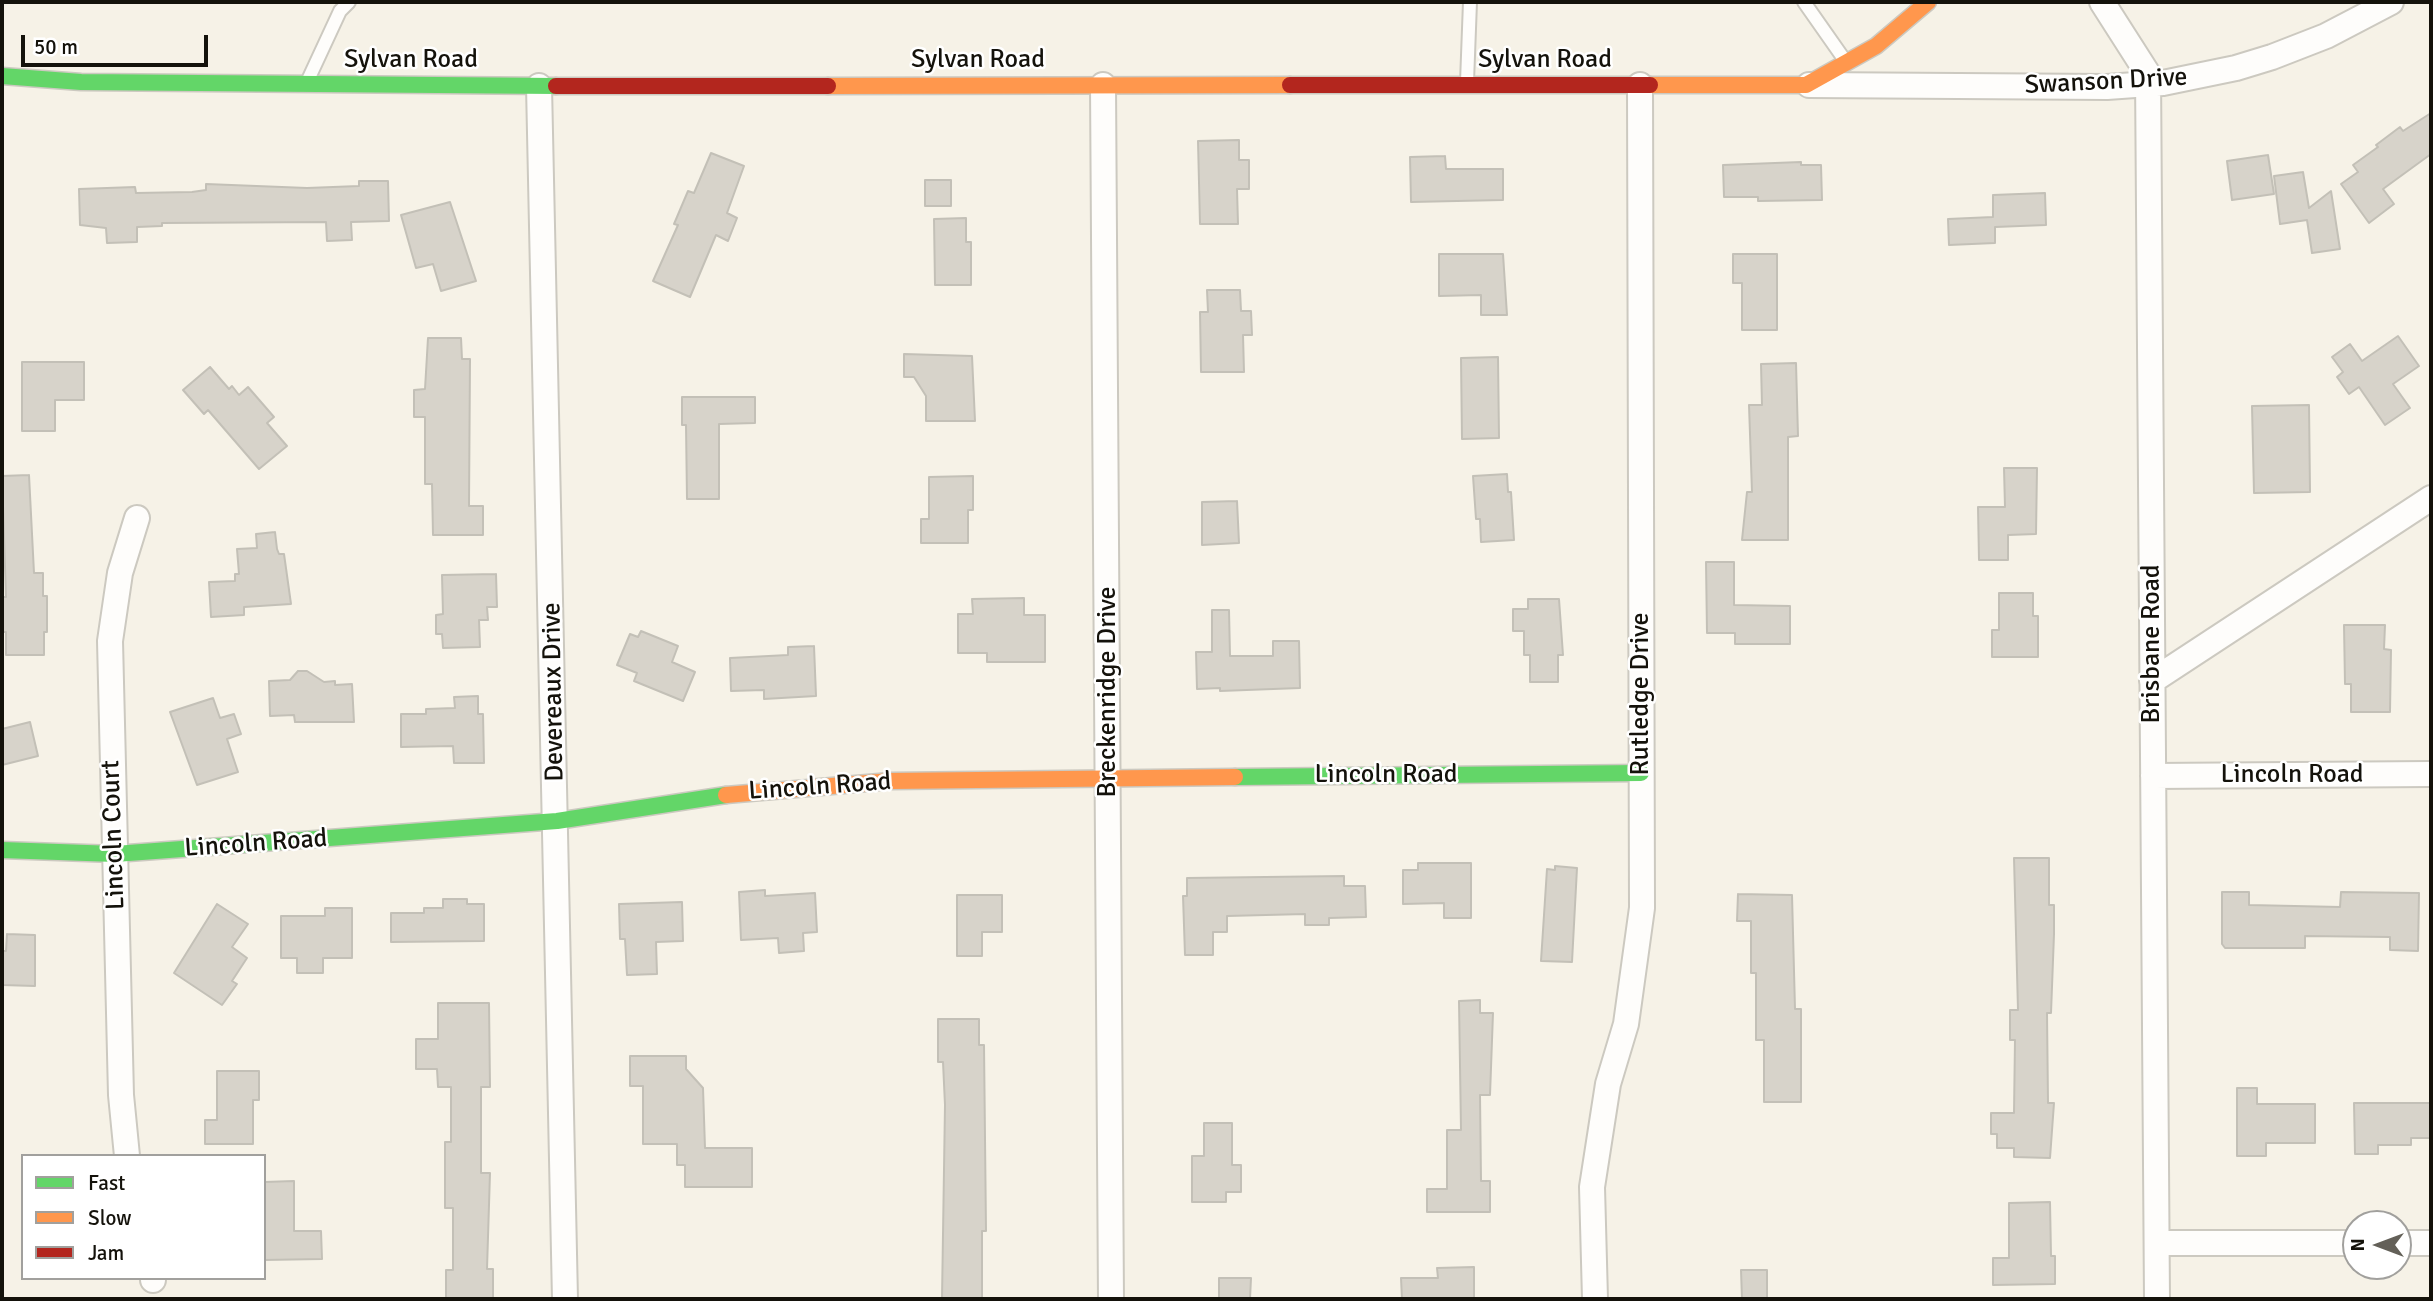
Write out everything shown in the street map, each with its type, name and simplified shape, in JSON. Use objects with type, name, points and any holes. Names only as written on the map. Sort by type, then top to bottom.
[{"type":"street","points":[[1807,85],[1888,38],[1927,2]]},
{"type":"street","name":"Brisbane Road","points":[[2102,2],[2148,74],[2157,1299]]},
{"type":"street","name":"Swanson Drive","points":[[1807,85],[1906,88],[2148,84],[2215,73],[2272,57],[2326,36],[2391,2]]},
{"type":"street","name":"Sylvan Road","points":[[2,76],[81,82],[539,86],[1807,85]]},
{"type":"street","name":"Breckenridge Drive","points":[[1103,85],[1111,1299]]},
{"type":"street","name":"Rutledge Drive","points":[[1595,1299],[1592,1187],[1608,1084],[1626,1024],[1642,908],[1640,85]]},
{"type":"street","name":"Devereaux Drive","points":[[539,86],[557,821],[565,1299]]},
{"type":"street","points":[[2152,681],[2431,498]]},
{"type":"street","name":"Lincoln Court","points":[[127,1154],[121,1095],[110,641],[120,573],[138,519]]},
{"type":"street","name":"Lincoln Road","points":[[2,850],[116,854],[557,821],[705,797],[810,786],[1108,777],[1641,773]]},
{"type":"street","name":"Lincoln Road","points":[[2153,776],[2431,774]]},
{"type":"street","points":[[2157,1243],[2342,1243]]},
{"type":"street","points":[[2412,1243],[2431,1243]]},
{"type":"lane","points":[[306,84],[340,11],[349,2]]},
{"type":"lane","points":[[1467,85],[1470,2]]},
{"type":"lane","points":[[1804,2],[1846,62]]},
{"type":"building","points":[[2431,113],[2431,154],[2383,189],[2394,204],[2369,223],[2341,184],[2358,172],[2353,165],[2378,147],[2376,145],[2400,127],[2403,131]]},
{"type":"building","points":[[1239,140],[1239,160],[1249,160],[1249,189],[1237,189],[1238,224],[1200,224],[1198,141]]},
{"type":"building","points":[[711,153],[744,166],[727,213],[737,218],[728,241],[716,235],[690,297],[653,281],[678,225],[674,224],[688,191],[694,193]]},
{"type":"building","points":[[2268,155],[2274,194],[2232,200],[2227,161]]},
{"type":"building","points":[[1445,156],[1446,169],[1503,169],[1503,200],[1411,202],[1410,157]]},
{"type":"building","points":[[1801,162],[1801,165],[1821,165],[1822,200],[1758,201],[1758,197],[1724,197],[1723,165]]},
{"type":"building","points":[[2303,172],[2309,208],[2331,191],[2340,249],[2312,253],[2307,220],[2280,224],[2274,176]]},
{"type":"building","points":[[925,180],[951,180],[951,206],[925,206]]},
{"type":"building","points":[[359,181],[388,181],[389,221],[351,222],[352,240],[327,241],[326,222],[162,223],[162,226],[137,227],[137,242],[107,243],[106,228],[80,225],[79,189],[135,187],[136,193],[192,192],[206,190],[206,184],[307,188],[359,186]]},
{"type":"building","points":[[2045,193],[2046,225],[1995,227],[1995,243],[1949,245],[1948,219],[1993,217],[1993,195]]},
{"type":"building","points":[[450,202],[476,281],[441,291],[433,264],[416,268],[401,215]]},
{"type":"building","points":[[966,218],[966,242],[971,242],[971,285],[935,285],[934,219]]},
{"type":"building","points":[[1439,254],[1503,254],[1507,315],[1481,315],[1481,295],[1439,296]]},
{"type":"building","points":[[1733,254],[1777,254],[1777,330],[1742,330],[1742,283],[1733,283]]},
{"type":"building","points":[[1207,290],[1240,290],[1241,311],[1251,311],[1252,335],[1243,335],[1244,372],[1201,372],[1200,312],[1208,312]]},
{"type":"building","points":[[2398,336],[2419,366],[2393,384],[2410,408],[2385,425],[2359,387],[2349,394],[2337,377],[2343,372],[2332,357],[2350,344],[2362,361]]},
{"type":"building","points":[[428,338],[461,338],[462,359],[470,359],[469,506],[483,506],[483,535],[433,535],[432,484],[425,484],[425,417],[414,417],[414,390],[425,389]]},
{"type":"building","points":[[904,354],[972,356],[975,421],[926,421],[926,396],[914,377],[904,377]]},
{"type":"building","points":[[1498,357],[1499,438],[1462,439],[1461,358]]},
{"type":"building","points":[[22,362],[84,362],[84,400],[55,400],[55,431],[22,431]]},
{"type":"building","points":[[1796,363],[1798,436],[1788,437],[1788,540],[1742,540],[1747,492],[1752,492],[1749,405],[1762,405],[1761,364]]},
{"type":"building","points":[[210,367],[229,389],[232,386],[239,395],[248,387],[274,417],[267,423],[287,446],[259,469],[208,410],[204,414],[183,390]]},
{"type":"building","points":[[682,397],[755,397],[755,423],[719,424],[719,499],[687,499],[686,425],[682,425]]},
{"type":"building","points":[[2309,405],[2310,492],[2254,493],[2252,406]]},
{"type":"building","points":[[2004,468],[2037,468],[2036,534],[2008,535],[2008,560],[1979,560],[1978,507],[2005,507]]},
{"type":"building","points":[[1507,474],[1514,540],[1481,542],[1480,519],[1476,519],[1473,476]]},
{"type":"building","points":[[29,475],[34,573],[43,573],[43,596],[47,596],[47,632],[44,632],[44,655],[6,655],[6,632],[2,632],[2,597],[6,597],[2,476]]},
{"type":"building","points":[[973,476],[973,510],[968,510],[968,543],[921,543],[921,519],[929,519],[929,477]]},
{"type":"building","points":[[1237,501],[1239,543],[1202,545],[1202,502]]},
{"type":"building","points":[[275,532],[279,554],[284,554],[291,604],[244,607],[244,615],[211,617],[209,582],[235,581],[235,574],[239,574],[237,549],[257,548],[256,534]]},
{"type":"building","points":[[1706,562],[1734,562],[1734,605],[1790,606],[1790,644],[1735,644],[1735,633],[1707,633]]},
{"type":"building","points":[[496,574],[497,607],[487,607],[488,620],[479,620],[480,647],[443,648],[442,634],[436,634],[436,615],[443,614],[442,575]]},
{"type":"building","points":[[1999,593],[2033,593],[2033,616],[2038,616],[2038,657],[1992,657],[1992,630],[1999,630]]},
{"type":"building","points":[[1024,598],[1024,615],[1045,615],[1045,662],[987,662],[987,653],[958,653],[958,614],[973,614],[972,599]]},
{"type":"building","points":[[1528,599],[1559,599],[1563,655],[1558,655],[1558,682],[1530,682],[1530,655],[1524,655],[1524,631],[1513,631],[1513,609],[1528,609]]},
{"type":"building","points":[[1212,610],[1229,610],[1230,656],[1273,656],[1273,641],[1299,641],[1300,688],[1220,691],[1220,688],[1197,689],[1196,652],[1212,652]]},
{"type":"building","points":[[2344,625],[2385,625],[2384,649],[2391,650],[2390,712],[2351,712],[2351,684],[2345,684]]},
{"type":"building","points":[[641,631],[678,646],[672,662],[695,672],[683,701],[634,681],[637,673],[617,665],[630,634],[638,637]]},
{"type":"building","points":[[814,646],[816,696],[764,699],[764,690],[731,691],[730,658],[788,655],[788,647]]},
{"type":"building","points":[[298,671],[307,671],[324,682],[335,681],[335,685],[352,684],[354,722],[295,722],[294,715],[270,716],[269,681],[290,680]]},
{"type":"building","points":[[478,696],[478,714],[483,714],[484,763],[454,763],[453,746],[401,747],[401,714],[426,714],[426,709],[455,708],[454,697]]},
{"type":"building","points":[[213,698],[220,718],[234,714],[241,734],[227,739],[238,772],[197,785],[170,712]]},
{"type":"building","points":[[30,722],[38,756],[2,765],[2,729]]},
{"type":"building","points":[[2014,858],[2049,858],[2049,905],[2054,905],[2051,1013],[2047,1013],[2048,1103],[2054,1103],[2050,1158],[2014,1157],[2014,1148],[1997,1148],[1997,1134],[1991,1134],[1991,1113],[2014,1113],[2015,1040],[2010,1040],[2010,1010],[2018,1010]]},
{"type":"building","points":[[1418,863],[1471,863],[1471,918],[1444,918],[1444,903],[1403,904],[1403,870],[1418,870]]},
{"type":"building","points":[[1555,866],[1577,868],[1572,962],[1541,961],[1547,869],[1555,870]]},
{"type":"building","points":[[1344,876],[1344,886],[1365,886],[1366,917],[1329,918],[1329,925],[1305,925],[1305,914],[1227,916],[1227,932],[1213,932],[1213,955],[1185,955],[1183,896],[1187,896],[1187,878]]},
{"type":"building","points":[[765,890],[765,896],[815,893],[817,932],[803,933],[804,951],[779,953],[778,938],[741,940],[739,892]]},
{"type":"building","points":[[2222,892],[2249,892],[2249,905],[2340,907],[2341,892],[2419,893],[2418,951],[2390,950],[2390,937],[2305,936],[2305,948],[2225,948],[2222,944]]},
{"type":"building","points":[[1738,894],[1792,895],[1795,1009],[1801,1009],[1801,1102],[1764,1102],[1764,1040],[1756,1040],[1756,973],[1751,973],[1751,921],[1737,921]]},
{"type":"building","points":[[957,895],[1002,895],[1002,932],[982,932],[982,956],[957,956]]},
{"type":"building","points":[[443,899],[467,899],[467,904],[484,904],[484,941],[391,942],[391,913],[424,913],[424,908],[443,908]]},
{"type":"building","points":[[682,902],[683,941],[656,942],[657,974],[627,975],[625,939],[620,939],[619,904]]},
{"type":"building","points":[[217,904],[248,924],[232,947],[247,958],[232,981],[237,984],[222,1005],[174,973]]},
{"type":"building","points":[[325,908],[352,908],[352,958],[323,958],[323,973],[297,973],[297,958],[281,958],[281,916],[325,916]]},
{"type":"building","points":[[7,934],[35,935],[35,986],[2,985],[2,951],[6,951]]},
{"type":"building","points":[[1480,1000],[1480,1013],[1493,1013],[1490,1095],[1480,1095],[1481,1181],[1490,1181],[1490,1212],[1427,1212],[1427,1189],[1447,1189],[1447,1130],[1461,1130],[1459,1001]]},
{"type":"building","points":[[438,1003],[489,1003],[490,1087],[481,1087],[481,1173],[490,1173],[487,1269],[493,1269],[493,1299],[446,1299],[446,1270],[453,1270],[453,1208],[445,1208],[445,1142],[451,1142],[451,1087],[438,1087],[437,1069],[416,1069],[416,1039],[438,1039]]},
{"type":"building","points":[[938,1019],[979,1019],[979,1045],[984,1045],[986,1231],[982,1231],[982,1299],[942,1299],[945,1105],[943,1062],[938,1062]]},
{"type":"building","points":[[630,1056],[686,1056],[686,1069],[703,1088],[705,1148],[752,1148],[752,1187],[685,1187],[685,1165],[677,1165],[677,1144],[643,1144],[643,1086],[630,1086]]},
{"type":"building","points":[[217,1071],[259,1071],[259,1100],[253,1100],[253,1144],[205,1144],[205,1120],[217,1120]]},
{"type":"building","points":[[2237,1088],[2257,1088],[2257,1104],[2315,1104],[2315,1143],[2266,1143],[2266,1156],[2237,1156]]},
{"type":"building","points":[[2354,1103],[2431,1103],[2431,1138],[2411,1138],[2411,1145],[2378,1145],[2378,1154],[2355,1154]]},
{"type":"building","points":[[1204,1123],[1232,1123],[1232,1165],[1241,1165],[1241,1192],[1226,1192],[1226,1202],[1192,1202],[1192,1156],[1204,1156]]},
{"type":"building","points":[[294,1181],[294,1231],[321,1231],[322,1259],[266,1260],[266,1182]]},
{"type":"building","points":[[2050,1202],[2051,1256],[2055,1256],[2055,1284],[1993,1285],[1993,1258],[2009,1258],[2009,1203]]},
{"type":"building","points":[[1474,1267],[1474,1299],[1402,1299],[1401,1278],[1438,1278],[1437,1268]]},
{"type":"building","points":[[1741,1270],[1767,1270],[1767,1299],[1742,1299]]},
{"type":"building","points":[[1219,1278],[1251,1278],[1250,1299],[1219,1299]]},
{"type":"traffic: fast","points":[[2,76],[81,82],[556,86]]},
{"type":"traffic: fast","points":[[1235,777],[1641,773]]},
{"type":"traffic: fast","points":[[2,850],[115,854],[557,821],[726,795]]},
{"type":"traffic: slow","points":[[1650,85],[1806,85],[1876,46],[1928,2]]},
{"type":"traffic: slow","points":[[828,86],[1290,85]]},
{"type":"traffic: slow","points":[[726,795],[891,781],[1235,777]]},
{"type":"traffic: jam","points":[[1290,85],[1650,85]]},
{"type":"traffic: jam","points":[[556,86],[828,86]]}]
